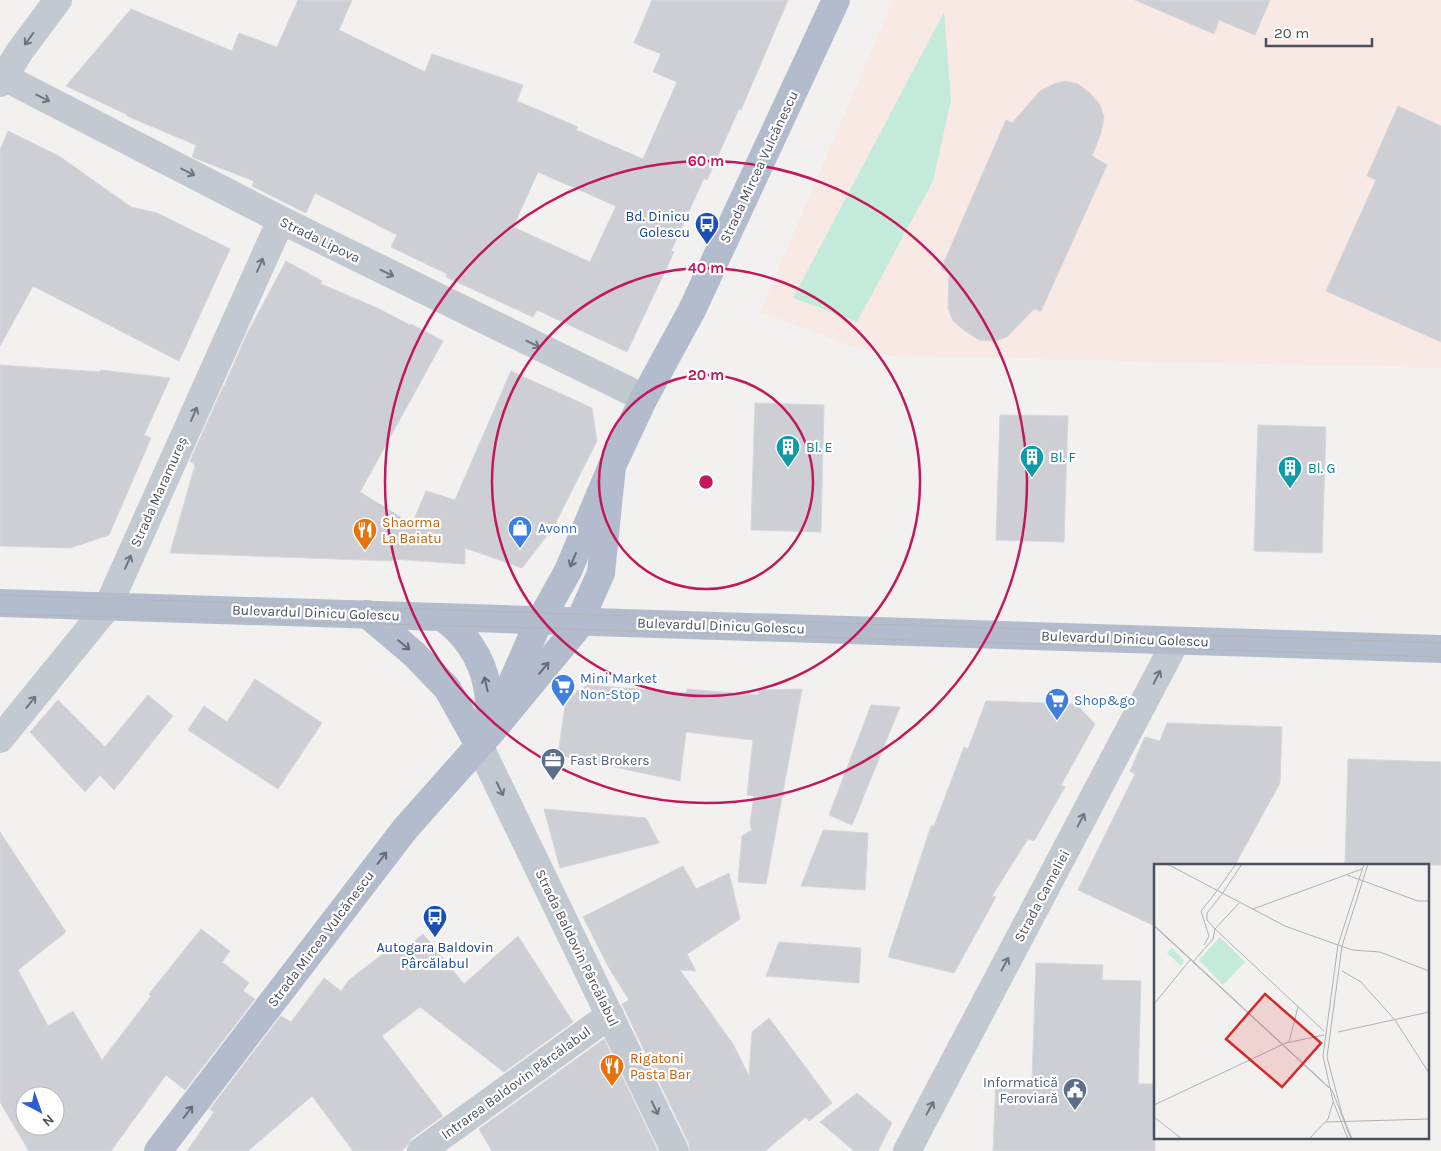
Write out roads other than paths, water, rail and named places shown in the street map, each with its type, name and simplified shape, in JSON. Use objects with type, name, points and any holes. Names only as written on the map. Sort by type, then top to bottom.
[{"type":"main road","name":"Strada Mircea Vulcănescu","points":[[485,739],[541,620],[568,571],[612,466],[644,398],[692,310],[836,0]]},
{"type":"main road","name":"Strada Mircea Vulcănescu","points":[[158,1151],[405,829],[485,739],[562,647],[580,621],[601,573],[612,466]]},
{"type":"main road","name":"Bulevardul Dinicu Golescu","points":[[0,603],[1441,649]]},
{"type":"main road","points":[[367,614],[414,654],[447,688],[485,739]]},
{"type":"main road","points":[[442,617],[455,626],[468,642],[478,659],[487,686],[485,739]]},
{"type":"street","points":[[1,78],[58,0]]},
{"type":"street","name":"Strada Lipova","points":[[1,78],[280,220],[644,398]]},
{"type":"street","name":"Strada Maramureș","points":[[0,739],[108,606],[280,220]]},
{"type":"street","name":"Strada Cameliei","points":[[907,1151],[1176,641]]},
{"type":"street","name":"Strada Baldovin Pârcălabul","points":[[485,739],[610,1015],[676,1151]]},
{"type":"street","name":"Intrarea Baldovin Pârcălabul","points":[[421,1151],[610,1015]]},
{"type":"tram line","points":[[0,595],[1441,643]]},
{"type":"tram line","points":[[0,614],[536,628],[1441,657]]},
{"type":"place","name":"Bd. Dinicu Golescu","points":[[707,245]]},
{"type":"place","name":"Bl. E","points":[[788,468]]},
{"type":"place","name":"Bl. F","points":[[1032,478]]},
{"type":"place","name":"Bl. G","points":[[1290,489]]},
{"type":"place","name":"Avonn","points":[[520,549]]},
{"type":"place","name":"Shaorma La Baiatu","points":[[365,551]]},
{"type":"place","name":"Mini Market Non-Stop","points":[[563,707]]},
{"type":"place","name":"Shop&go","points":[[1057,721]]},
{"type":"place","name":"Fast Brokers","points":[[553,781]]},
{"type":"place","name":"Autogara Baldovin Pârcălabul","points":[[435,938]]},
{"type":"place","name":"Rigatoni Pasta Bar","points":[[612,1087]]},
{"type":"place","name":"Informatică Feroviară","points":[[1075,1111]]}]
